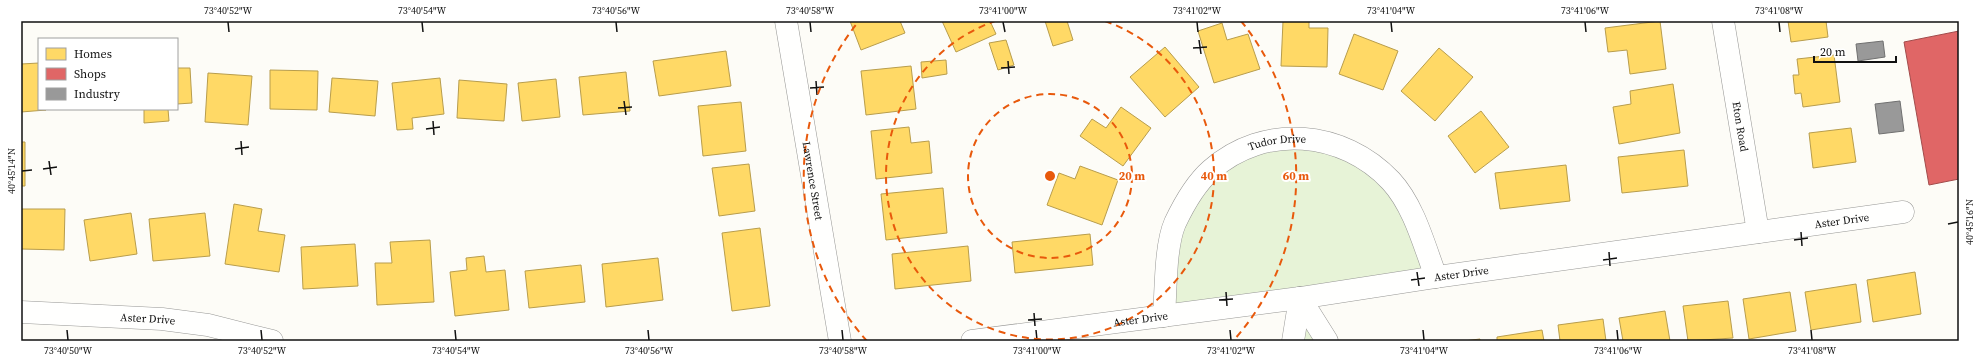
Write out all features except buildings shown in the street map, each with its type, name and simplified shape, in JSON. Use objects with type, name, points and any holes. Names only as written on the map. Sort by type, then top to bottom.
[{"type":"street","name":"Lawrence Street","points":[[786,21],[840,341]]},
{"type":"street","name":"Eton Road","points":[[1723,21],[1758,232]]},
{"type":"street","name":"Tudor Drive","points":[[1164,316],[1170,241],[1175,224],[1190,195],[1210,171],[1226,158],[1245,148],[1274,140],[1303,138],[1339,146],[1372,165],[1392,182],[1410,209],[1436,277]]},
{"type":"street","name":"Aster Drive","points":[[972,341],[1300,298],[1436,277],[1903,212]]},
{"type":"street","points":[[1293,341],[1300,298]]},
{"type":"street","points":[[1300,298],[1327,341]]},
{"type":"street","name":"Aster Drive","points":[[21,312],[162,319],[208,325],[272,341]]},
{"type":"green space","points":[[1274,140],[1372,165],[1436,277],[1300,298],[1327,341],[1293,341],[1300,299],[1164,316],[1190,195]]}]
